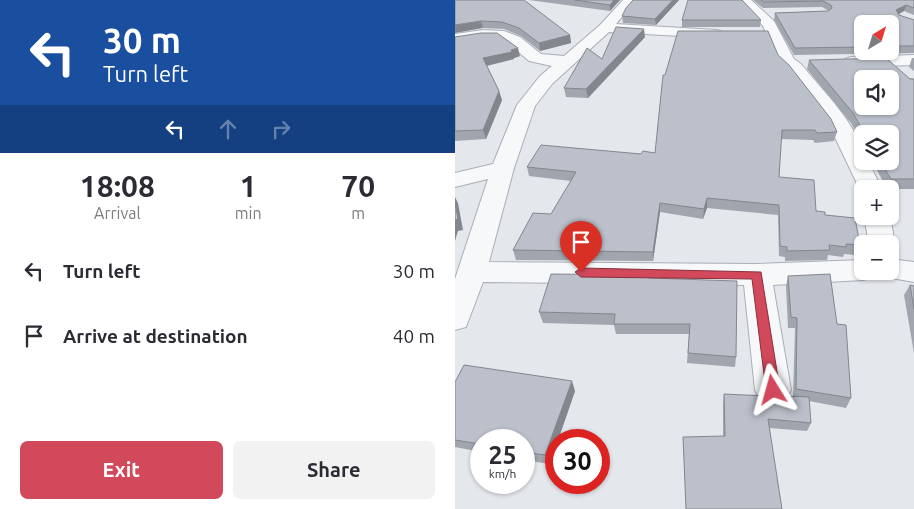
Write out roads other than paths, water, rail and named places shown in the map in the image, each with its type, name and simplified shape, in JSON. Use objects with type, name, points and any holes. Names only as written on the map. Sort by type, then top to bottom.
[{"type":"street","points":[[455,318],[472,272],[503,168],[526,105],[547,80],[605,28],[630,0]]},
{"type":"street","points":[[744,0],[769,14],[765,33],[787,62],[795,68],[839,126],[866,180]]},
{"type":"street","points":[[605,28],[694,34],[730,34]]},
{"type":"street","points":[[455,39],[501,35],[511,38],[532,57],[555,62],[570,60]]},
{"type":"street","points":[[834,62],[914,60]]},
{"type":"street","points":[[889,61],[908,77]]},
{"type":"street","points":[[787,62],[815,62]]},
{"type":"street","points":[[455,180],[503,168]]},
{"type":"street","points":[[472,272],[617,272],[757,275],[854,270]]},
{"type":"street","points":[[899,271],[914,272]]},
{"type":"street","points":[[757,275],[773,390]]}]
